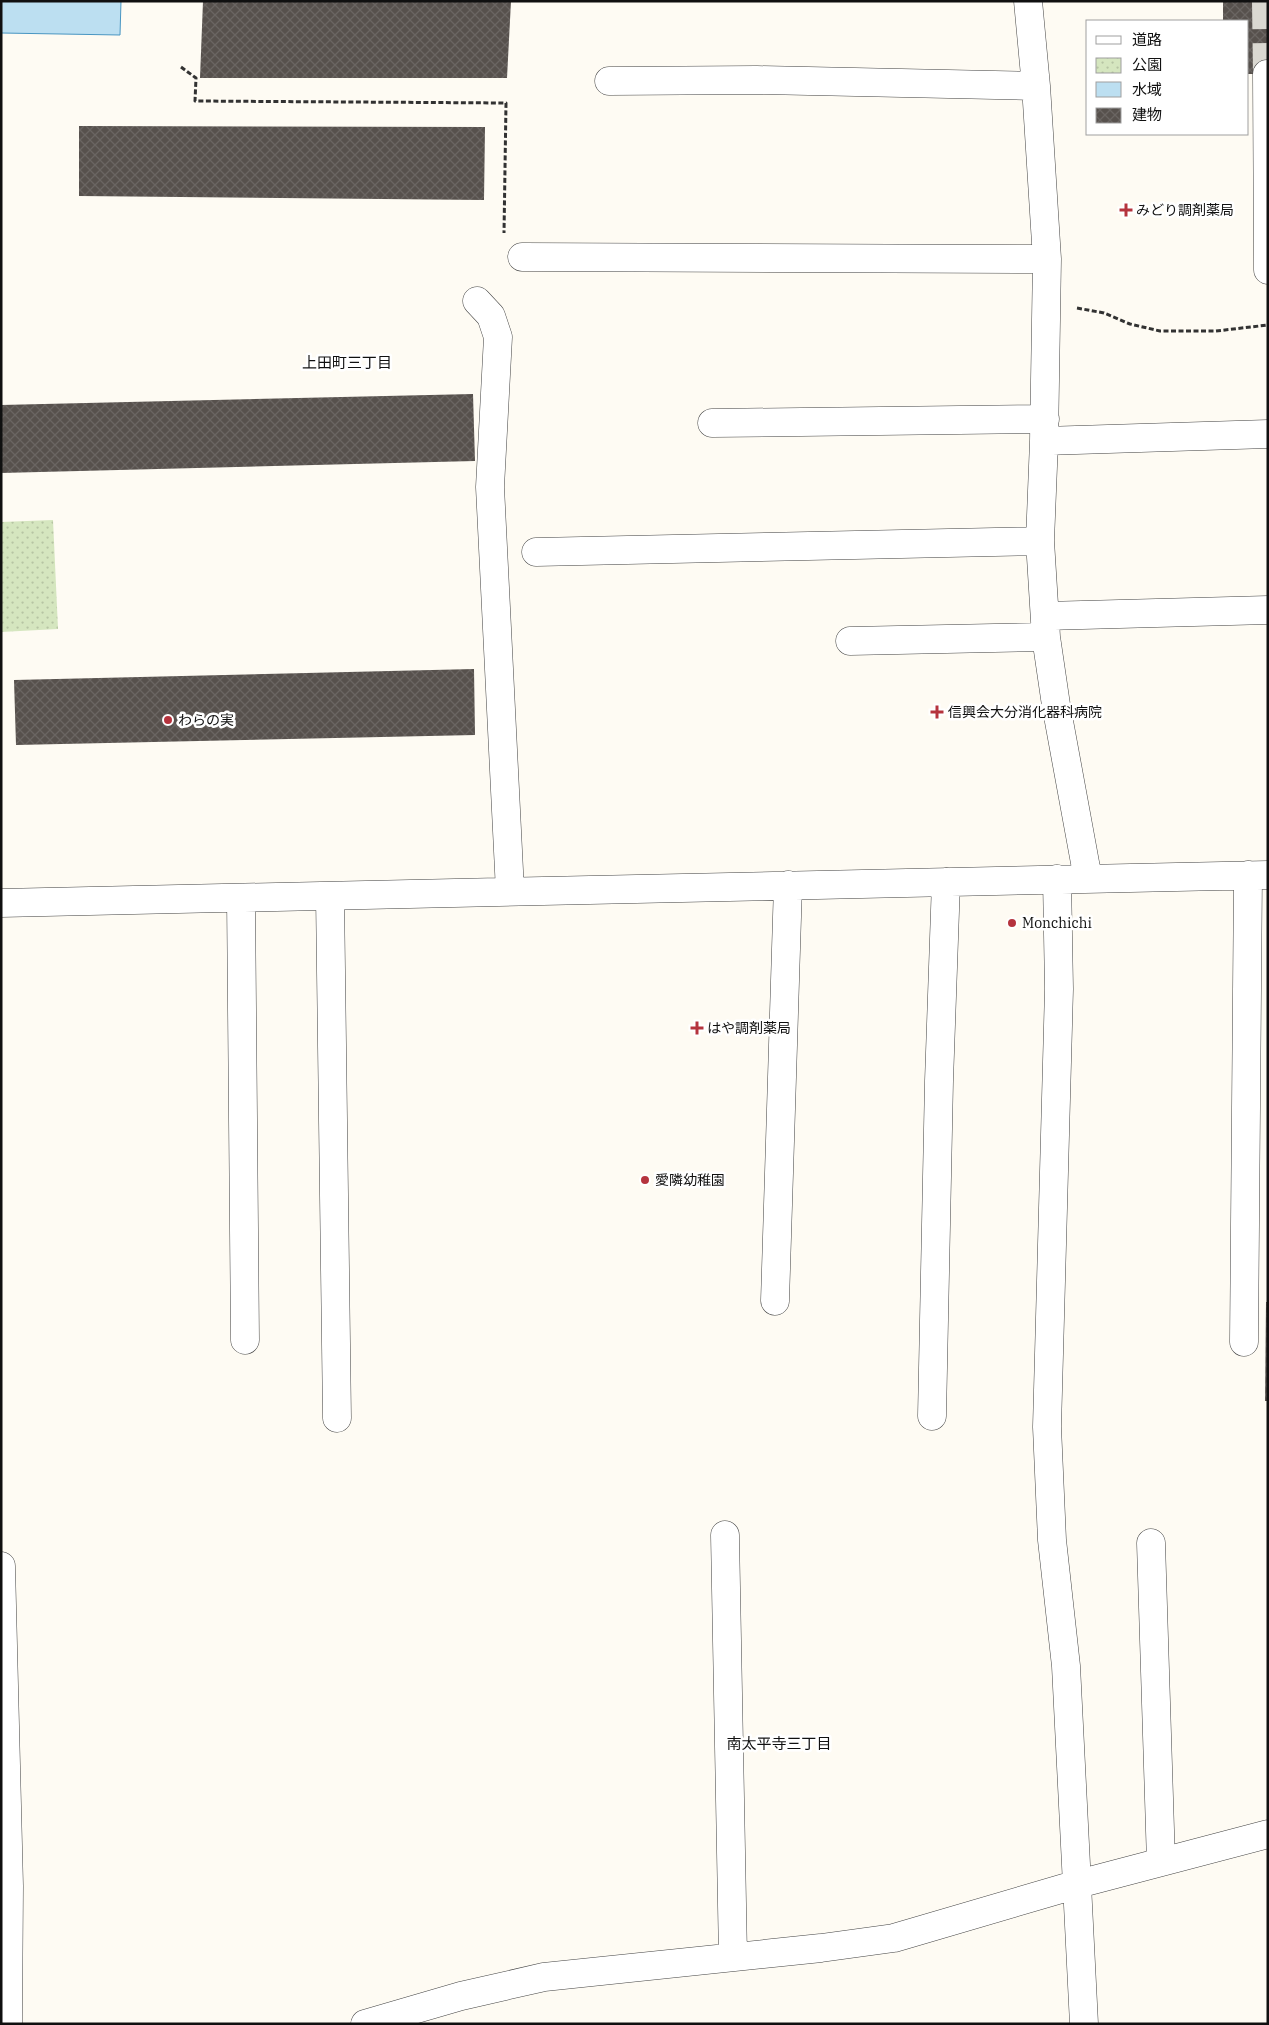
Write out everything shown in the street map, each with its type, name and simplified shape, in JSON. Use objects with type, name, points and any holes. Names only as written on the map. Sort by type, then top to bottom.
[{"type":"street","points":[[1028,1],[1036,86],[1047,259],[1040,541],[1046,627],[1056,705],[1088,879]]},
{"type":"street","points":[[609,80],[757,80],[1036,86]]},
{"type":"street","points":[[1267,88],[1268,270]]},
{"type":"street","points":[[513,249],[1047,259]]},
{"type":"street","points":[[477,301],[491,316],[498,337],[490,487],[510,891]]},
{"type":"street","points":[[712,423],[1268,434]]},
{"type":"street","points":[[536,552],[1040,541]]},
{"type":"street","points":[[850,641],[1268,610]]},
{"type":"street","points":[[1,903],[1258,875],[1244,1342]]},
{"type":"street","points":[[1057,879],[1059,989],[1047,1427],[1052,1540],[1066,1666],[1084,2024]]},
{"type":"street","points":[[932,1416],[939,1081],[946,882]]},
{"type":"street","points":[[775,1301],[788,885]]},
{"type":"street","points":[[330,896],[337,1418]]},
{"type":"street","points":[[241,898],[245,1340]]},
{"type":"street","points":[[726,1535],[733,1957]]},
{"type":"street","points":[[1151,1543],[1161,1862]]},
{"type":"street","points":[[1,1566],[8,1886],[6,2012]]},
{"type":"street","points":[[364,2024],[460,1996],[544,1977],[868,1943],[894,1938],[1078,1884],[1268,1834]]},
{"type":"path","points":[[181,67],[196,78],[194,101],[506,103],[513,249]]},
{"type":"path","points":[[1045,301],[1104,313],[1130,324],[1160,331],[1216,331],[1268,325]]},
{"type":"green space","points":[[53,520],[58,629],[1,632],[1,522]]},
{"type":"water","points":[[1,1],[121,1],[120,35],[1,33]]},
{"type":"building","points":[[203,1],[511,1],[507,78],[200,78]]},
{"type":"building","points":[[1223,1],[1268,1],[1268,74],[1249,74],[1249,20],[1223,20]]},
{"type":"building","points":[[79,126],[485,127],[484,200],[79,196]]},
{"type":"building","points":[[473,394],[475,461],[1,473],[1,405]]},
{"type":"building","points":[[474,669],[475,735],[16,745],[14,680]]},
{"type":"building","points":[[1266,1302],[1268,1302],[1268,1401],[1265,1401]]},
{"type":"tunnel","points":[[1266,1],[1267,74]]},
{"type":"place","name":"みどり調剤薬局","points":[[1126,210]]},
{"type":"place","name":"信興会大分消化器科病院","points":[[937,712]]},
{"type":"place","name":"わらの実","points":[[168,720]]},
{"type":"place","name":"Monchichi","points":[[1012,923]]},
{"type":"place","name":"はや調剤薬局","points":[[697,1028]]},
{"type":"place","name":"愛隣幼稚園","points":[[645,1180]]},
{"type":"district","name":"上田町三丁目","points":[[347,363]]},
{"type":"district","name":"南太平寺三丁目","points":[[779,1744]]}]
